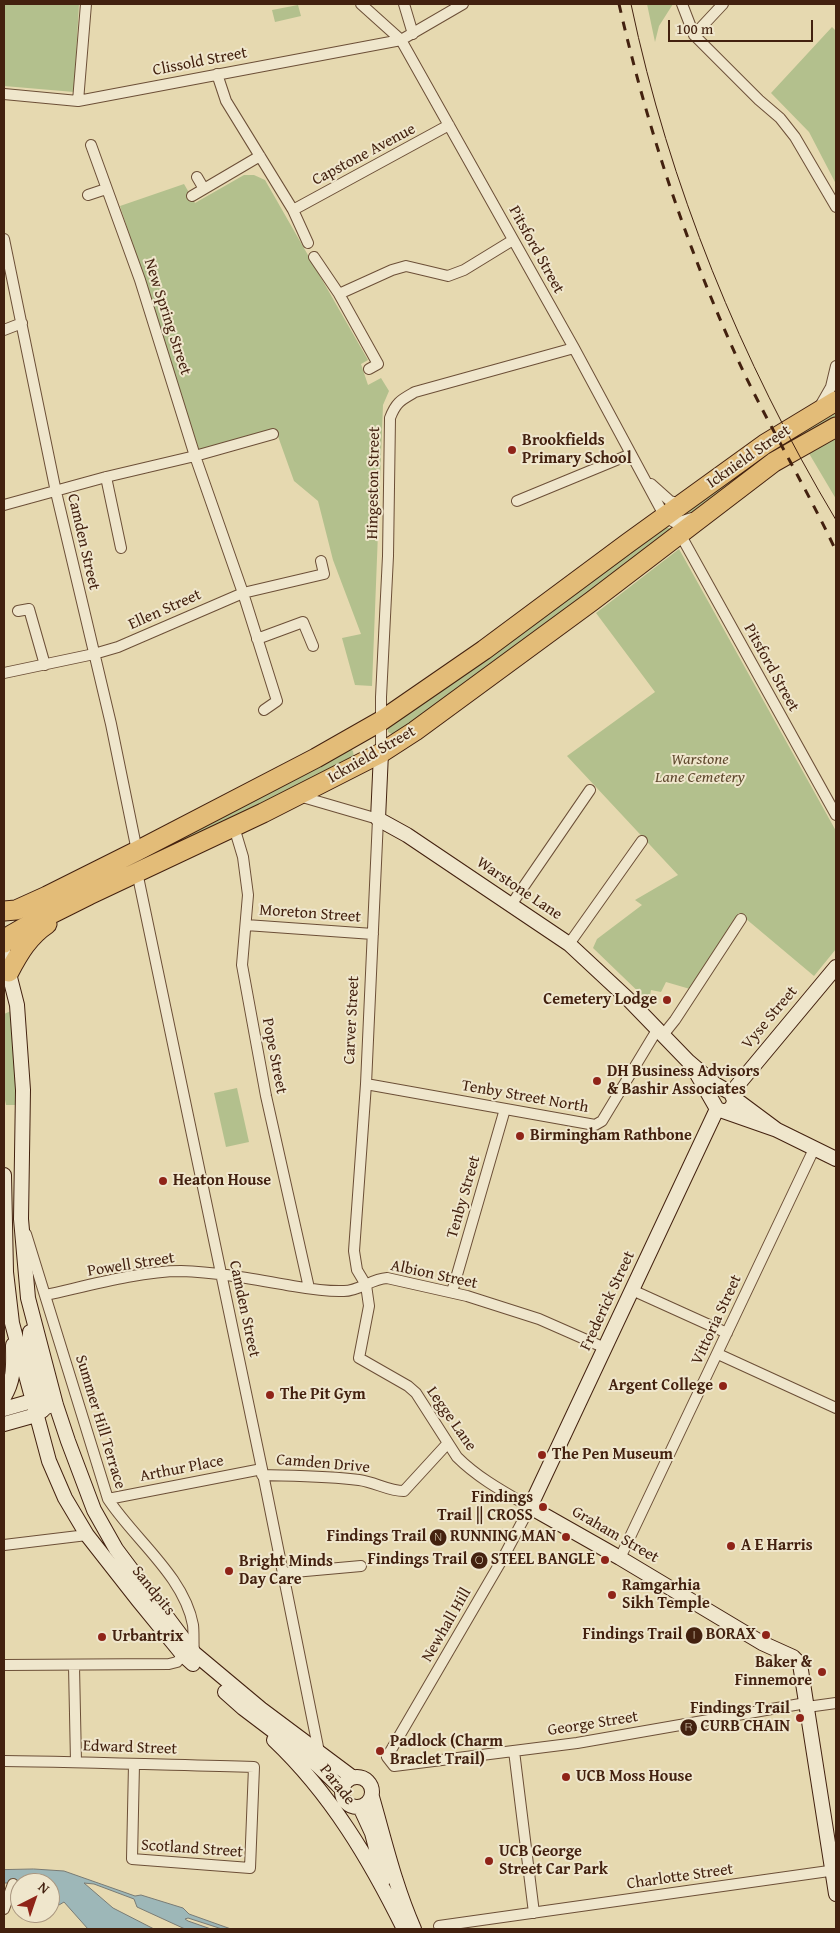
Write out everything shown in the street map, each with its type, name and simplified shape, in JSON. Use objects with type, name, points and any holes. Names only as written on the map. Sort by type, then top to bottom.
[{"type":"highway","name":"Icknield Street","points":[[4,911],[16,910],[32,903],[316,758],[381,721],[492,644],[765,444],[836,402]]},
{"type":"highway","name":"Icknield Street","points":[[4,943],[11,935],[25,927],[299,796],[381,753],[415,731],[554,630],[774,462],[836,427]]},
{"type":"highway","points":[[6,963],[42,928],[89,895]]},
{"type":"main road","name":"Carver Street","points":[[378,819],[381,753]]},
{"type":"main road","name":"Warstone Lane","points":[[378,819],[407,835],[569,944],[627,998],[688,1061],[777,1130]]},
{"type":"main road","points":[[6,963],[17,1005],[23,1090],[21,1219],[30,1343],[47,1409]]},
{"type":"main road","name":"Vyse Street","points":[[730,1094],[836,967]]},
{"type":"main road","name":"Warstone Lane","points":[[688,1061],[718,1107],[751,1122],[777,1130],[836,1159]]},
{"type":"main road","points":[[722,1090],[730,1094],[731,1108],[718,1107],[716,1092],[722,1090]]},
{"type":"main road","name":"Frederick Street","points":[[530,1507],[718,1107]]},
{"type":"main road","points":[[4,1184],[5,1272],[12,1323],[14,1375],[10,1387],[4,1396]]},
{"type":"main road","points":[[12,1323],[32,1400],[47,1409]]},
{"type":"main road","points":[[4,1409],[32,1400]]},
{"type":"main road","points":[[4,1424],[47,1409]]},
{"type":"main road","name":"Sandpits","points":[[47,1409],[49,1461],[65,1498],[87,1535],[188,1654],[242,1708],[313,1761],[342,1789]]},
{"type":"main road","name":"Sandpits","points":[[47,1409],[68,1441],[94,1510],[116,1549],[188,1654],[352,1777]]},
{"type":"main road","name":"Graham Street","points":[[530,1507],[620,1558],[762,1643],[793,1657],[800,1664],[834,1870],[836,1894]]},
{"type":"main road","name":"Parade","points":[[242,1708],[319,1788],[353,1838],[388,1897],[404,1929]]},
{"type":"main road","points":[[352,1777],[360,1777],[368,1782],[372,1788],[372,1797],[365,1805],[355,1807],[343,1798],[342,1789],[346,1781],[352,1777]]},
{"type":"main road","name":"Parade","points":[[372,1797],[391,1869],[414,1929]]},
{"type":"main road","name":"Parade","points":[[360,1807],[372,1833],[388,1897]]},
{"type":"street","points":[[78,101],[86,4]]},
{"type":"street","name":"Pitsford Street","points":[[361,4],[401,40],[574,348],[665,516]]},
{"type":"street","points":[[404,4],[413,34]]},
{"type":"street","name":"Clissold Street","points":[[4,94],[78,101],[401,40],[463,4]]},
{"type":"street","points":[[682,4],[694,35],[759,100],[780,118],[794,137],[836,207]]},
{"type":"street","points":[[694,35],[723,4]]},
{"type":"street","points":[[217,74],[226,100],[292,210],[308,243]]},
{"type":"street","name":"Capstone Avenue","points":[[292,210],[449,125]]},
{"type":"street","name":"New Spring Street","points":[[92,145],[106,189],[140,280],[195,456],[243,593],[277,701],[264,710]]},
{"type":"street","points":[[192,196],[260,156]]},
{"type":"street","points":[[197,177],[204,189]]},
{"type":"street","points":[[88,196],[106,189]]},
{"type":"street","name":"Camden Street","points":[[4,239],[56,492],[111,724],[137,850]]},
{"type":"street","points":[[339,294],[392,270],[406,266],[448,276],[464,270],[513,240]]},
{"type":"street","points":[[314,256],[339,294],[378,364],[370,369]]},
{"type":"street","points":[[4,330],[22,324]]},
{"type":"street","name":"Hingeston Street","points":[[381,721],[388,556],[390,418],[394,408],[398,402],[415,392],[574,348]]},
{"type":"street","points":[[816,413],[831,387],[836,366]]},
{"type":"street","points":[[4,505],[273,434]]},
{"type":"street","points":[[517,501],[631,454]]},
{"type":"street","name":"Pitsford Street","points":[[643,476],[667,499],[676,504],[682,504]]},
{"type":"street","points":[[106,477],[121,548]]},
{"type":"street","name":"Icknield Street","points":[[665,516],[676,522],[707,512]]},
{"type":"street","name":"Pitsford Street","points":[[680,534],[836,815]]},
{"type":"street","name":"Ellen Street","points":[[4,673],[118,647],[243,593],[324,574],[321,561]]},
{"type":"street","points":[[18,611],[29,609],[44,665]]},
{"type":"street","points":[[257,639],[304,622],[313,646]]},
{"type":"street","points":[[381,721],[381,753]]},
{"type":"street","points":[[511,905],[590,790]]},
{"type":"street","name":"Warstone Lane","points":[[299,796],[378,819]]},
{"type":"street","name":"Carver Street","points":[[366,1285],[357,1270],[354,1251],[366,1084],[378,819]]},
{"type":"street","name":"Pope Street","points":[[234,827],[243,857],[248,895],[242,965],[266,1096],[309,1288]]},
{"type":"street","points":[[569,944],[642,841]]},
{"type":"street","name":"Camden Street","points":[[137,872],[319,1752]]},
{"type":"street","points":[[660,1032],[675,1020],[741,919]]},
{"type":"street","name":"Moreton Street","points":[[246,925],[373,934]]},
{"type":"street","name":"Tenby Street North","points":[[366,1084],[595,1125],[602,1121],[660,1032]]},
{"type":"street","name":"Tenby Street","points":[[452,1292],[505,1109]]},
{"type":"street","name":"Vittoria Street","points":[[620,1558],[814,1149]]},
{"type":"street","name":"Summer Hill Terrace","points":[[21,1219],[108,1499],[120,1518],[165,1569],[187,1607],[193,1625],[188,1654]]},
{"type":"street","name":"Powell Street","points":[[46,1295],[159,1272],[181,1271],[221,1276]]},
{"type":"street","name":"Albion Street","points":[[221,1276],[345,1291],[387,1278],[452,1292],[539,1319],[605,1348]]},
{"type":"street","name":"Legge Lane","points":[[366,1285],[370,1306],[359,1358],[408,1386],[416,1393],[457,1457],[474,1472],[530,1507]]},
{"type":"street","points":[[632,1290],[727,1334]]},
{"type":"street","points":[[718,1354],[836,1408]]},
{"type":"street","name":"Camden Drive","points":[[262,1472],[360,1480],[404,1492],[448,1442]]},
{"type":"street","name":"Arthur Place","points":[[108,1499],[262,1472]]},
{"type":"street","name":"Newhall Hill","points":[[388,1758],[530,1507]]},
{"type":"street","points":[[4,1545],[87,1535]]},
{"type":"street","points":[[283,1573],[361,1566]]},
{"type":"street","points":[[4,1665],[169,1664],[177,1662],[188,1654]]},
{"type":"street","points":[[74,1666],[76,1762]]},
{"type":"street","name":"George Street","points":[[388,1758],[394,1766],[577,1743],[807,1705],[836,1703]]},
{"type":"street","points":[[514,1751],[534,1913]]},
{"type":"street","name":"Edward Street","points":[[4,1761],[254,1767],[250,1868]]},
{"type":"street","name":"Scotland Street","points":[[134,1764],[132,1860],[250,1868]]},
{"type":"street","name":"Charlotte Street","points":[[439,1926],[834,1870]]},
{"type":"street","points":[[4,1909],[10,1892]]},
{"type":"green space","points":[[4,4],[79,4],[74,92],[4,86]]},
{"type":"green space","points":[[647,4],[673,4],[659,26],[655,42]]},
{"type":"green space","points":[[298,5],[301,16],[275,22],[272,10]]},
{"type":"green space","points":[[832,27],[836,31],[836,184],[809,132],[771,93]]},
{"type":"green space","points":[[244,175],[254,175],[265,180],[368,360],[361,364],[368,385],[381,378],[389,391],[383,405],[372,686],[355,685],[342,638],[361,634],[333,560],[318,501],[294,481],[275,428],[199,450],[120,206],[184,184],[195,203]]},
{"type":"green space","points":[[836,413],[836,420],[756,469],[736,478],[688,515],[678,517],[774,446]]},
{"type":"green space","points":[[836,435],[836,499],[807,450]]},
{"type":"green space","points":[[660,526],[677,530],[394,735],[388,732],[388,725]]},
{"type":"green space","name":"Warstone Lane Cemetery","points":[[679,549],[836,831],[836,949],[814,976],[739,913],[690,989],[666,982],[661,992],[651,990],[649,1002],[593,948],[597,939],[642,905],[635,900],[678,875],[567,756],[655,692],[596,613]]},
{"type":"green space","points":[[349,748],[353,751],[354,758],[302,787],[61,901]]},
{"type":"green space","points":[[11,1011],[18,1105],[6,1105],[4,1094],[4,1014]]},
{"type":"green space","points":[[237,1088],[249,1142],[226,1147],[214,1093]]},
{"type":"water","points":[[4,1870],[64,1871],[135,1896],[141,1895],[183,1908],[189,1914],[231,1929],[222,1929],[188,1918],[185,1919],[211,1929],[185,1929],[137,1907],[134,1899],[94,1884],[84,1883],[113,1908],[154,1929],[88,1929],[64,1902],[60,1904],[60,1873],[10,1873],[10,1883],[4,1883]]},
{"type":"tram line","points":[[631,4],[647,72],[666,139],[712,270],[739,335],[769,398],[801,460],[836,520]]},
{"type":"railway","points":[[619,4],[630,51],[657,145],[705,283],[744,373],[836,551]]},
{"type":"place","name":"Brookfields Primary School","points":[[512,450]]},
{"type":"place","name":"Cemetery Lodge","points":[[667,1000]]},
{"type":"place","name":"DH Business Advisors & Bashir Associates","points":[[597,1081]]},
{"type":"place","name":"Birmingham Rathbone","points":[[520,1136]]},
{"type":"place","name":"Heaton House","points":[[163,1181]]},
{"type":"place","name":"Argent College","points":[[723,1386]]},
{"type":"place","name":"The Pit Gym","points":[[270,1395]]},
{"type":"place","name":"The Pen Museum","points":[[542,1455]]},
{"type":"place","name":"Findings Trail ‖ CROSS","points":[[543,1507]]},
{"type":"place","name":"Findings Trail 🅝 RUNNING MAN","points":[[566,1537]]},
{"type":"place","name":"A E Harris","points":[[731,1546]]},
{"type":"place","name":"Findings Trail 🅞 STEEL BANGLE","points":[[605,1560]]},
{"type":"place","name":"Bright Minds Day Care","points":[[229,1571]]},
{"type":"place","name":"Ramgarhia Sikh Temple","points":[[612,1595]]},
{"type":"place","name":"Findings Trail 🅘 BORAX","points":[[766,1635]]},
{"type":"place","name":"Urbantrix","points":[[102,1637]]},
{"type":"place","name":"Baker & Finnemore","points":[[822,1672]]},
{"type":"place","name":"Findings Trail 🅡 CURB CHAIN","points":[[800,1718]]},
{"type":"place","name":"Padlock (Charm Braclet Trail)","points":[[380,1751]]},
{"type":"place","name":"UCB Moss House","points":[[566,1777]]},
{"type":"place","name":"UCB George Street Car Park","points":[[489,1861]]}]
